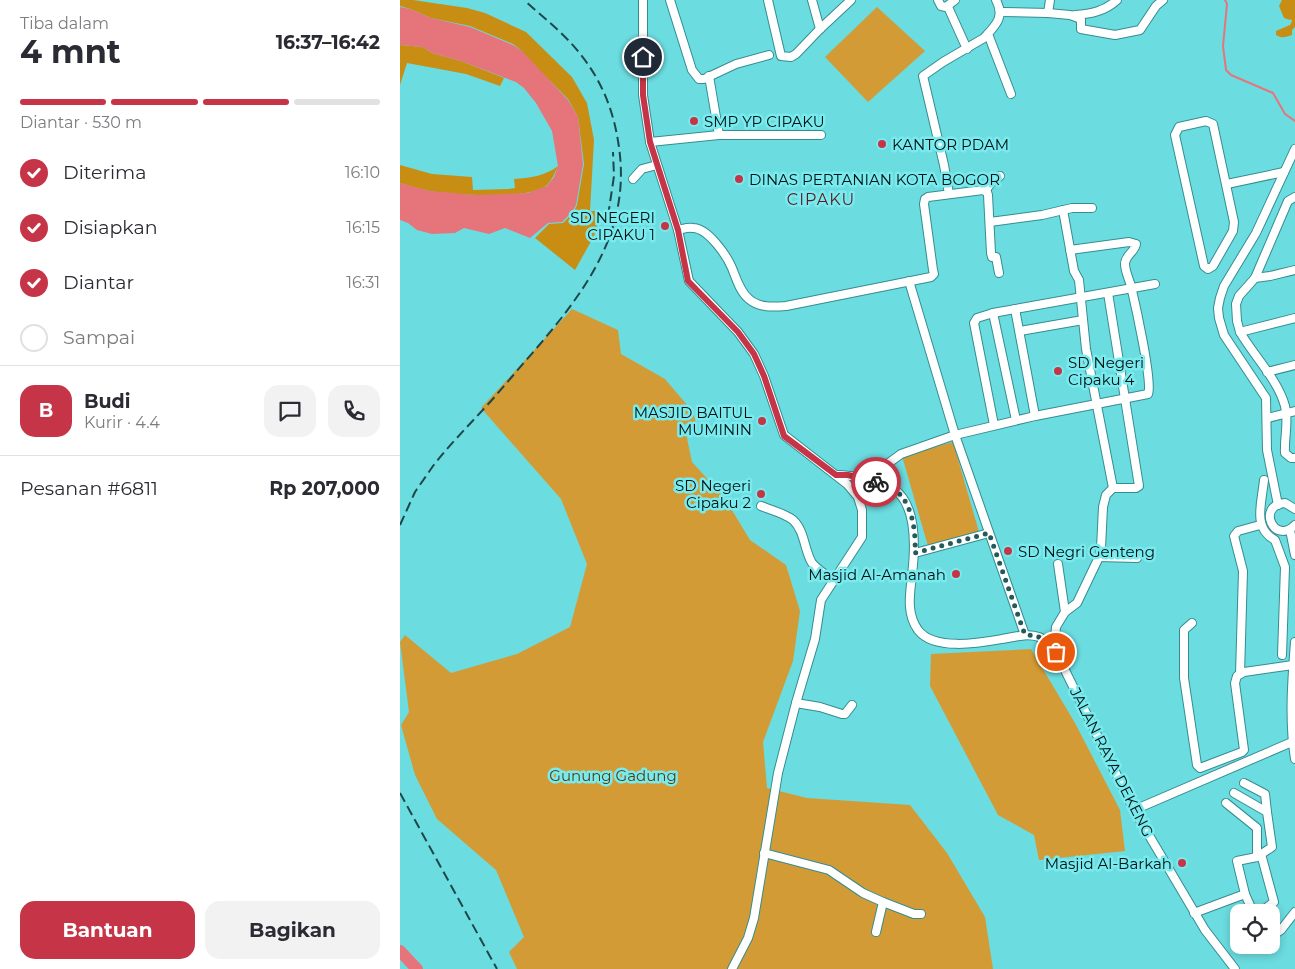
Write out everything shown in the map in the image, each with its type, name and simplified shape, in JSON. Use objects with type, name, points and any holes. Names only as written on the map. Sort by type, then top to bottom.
[{"type":"street","points":[[642,0],[643,95],[650,142],[678,230],[688,281],[738,332],[754,354],[764,376],[784,436],[836,475],[858,497],[863,521],[862,537],[859,544],[822,600],[816,640],[796,703],[778,773],[754,918],[748,938],[732,969]]},
{"type":"street","points":[[670,0],[693,74],[699,79],[704,79],[736,64],[769,55]]},
{"type":"street","points":[[768,0],[781,56],[796,54],[851,0]]},
{"type":"street","points":[[812,0],[820,29]]},
{"type":"street","points":[[938,0],[941,6],[948,6],[955,0]]},
{"type":"street","points":[[949,194],[923,76],[988,34],[1001,12],[996,0]]},
{"type":"street","points":[[1048,13],[1050,0]]},
{"type":"street","points":[[1001,12],[1070,15],[1091,13],[1106,9],[1117,0]]},
{"type":"street","points":[[1070,15],[1081,19],[1081,29],[1115,34],[1140,30],[1162,0]]},
{"type":"street","points":[[948,6],[967,49]]},
{"type":"street","points":[[988,34],[1011,94]]},
{"type":"street","points":[[709,76],[719,135]]},
{"type":"street","points":[[1206,120],[1211,122],[1227,184],[1234,226],[1230,237],[1213,266],[1208,268],[1204,266],[1175,135],[1179,127],[1206,120]]},
{"type":"street","points":[[650,142],[719,135],[822,135]]},
{"type":"street","points":[[1278,505],[1267,450],[1268,418],[1266,398],[1224,335],[1218,308],[1224,286],[1256,232],[1295,149]]},
{"type":"street","points":[[633,179],[642,169],[657,166]]},
{"type":"street","points":[[1227,184],[1284,172]]},
{"type":"street","points":[[678,230],[694,228],[715,241],[730,264],[744,294],[749,299],[766,306],[786,306],[931,277],[934,274],[924,202],[928,197],[985,191],[1000,176]]},
{"type":"street","points":[[985,191],[988,195],[991,253],[992,257],[996,257],[999,273]]},
{"type":"street","points":[[1295,198],[1288,201],[1255,278],[1239,296],[1236,304],[1240,332],[1282,398],[1286,413],[1287,436],[1285,453],[1290,458],[1295,458]]},
{"type":"street","points":[[990,222],[1072,208],[1092,208]]},
{"type":"street","points":[[1063,210],[1074,271],[1079,280],[1086,349],[1113,488]]},
{"type":"street","points":[[877,483],[890,462],[895,458],[906,452],[955,435],[1016,420],[1145,396],[1150,390],[1149,372],[1125,263],[1127,257],[1135,248],[1134,243],[1070,250]]},
{"type":"street","points":[[1255,278],[1295,270]]},
{"type":"street","points":[[909,281],[955,435],[1025,635]]},
{"type":"street","points":[[994,425],[974,323],[977,318],[993,313],[1155,284]]},
{"type":"street","points":[[1056,652],[1056,627],[1065,612],[1077,603],[1099,557],[1103,507],[1106,495],[1113,488],[1136,488],[1139,486],[1108,293]]},
{"type":"street","points":[[1015,309],[1036,416]]},
{"type":"street","points":[[993,313],[1016,420]]},
{"type":"street","points":[[1240,332],[1295,318]]},
{"type":"street","points":[[1020,331],[1083,320]]},
{"type":"street","points":[[1267,372],[1295,364]]},
{"type":"street","points":[[1268,418],[1295,411]]},
{"type":"street","name":"JALAN RAYA DEKENG","points":[[836,475],[848,475],[877,483],[894,489],[903,498],[916,538],[910,612],[917,628],[926,637],[942,643],[959,644],[985,642],[1025,635],[1046,640],[1056,652],[1134,810],[1194,914],[1235,969]]},
{"type":"street","points":[[1264,480],[1260,525],[1266,536],[1275,540],[1285,567],[1282,655]]},
{"type":"street","points":[[1295,509],[1289,504],[1278,505],[1272,511],[1270,519],[1277,529],[1286,531],[1292,527],[1295,555]]},
{"type":"street","points":[[761,506],[785,515],[794,522],[799,528],[811,561],[834,580]]},
{"type":"street","points":[[1192,623],[1184,630],[1184,678],[1197,765],[1200,768],[1244,750],[1235,683],[1237,676],[1240,674],[1243,570],[1234,536],[1238,531],[1260,525]]},
{"type":"street","points":[[915,553],[989,533]]},
{"type":"street","points":[[1099,557],[1137,558]]},
{"type":"street","points":[[1058,564],[1065,612]]},
{"type":"street","points":[[1295,642],[1293,665],[1293,741],[1295,759]]},
{"type":"street","points":[[1240,674],[1293,665]]},
{"type":"street","points":[[796,703],[828,709],[842,714],[852,705]]},
{"type":"street","points":[[1134,810],[1293,741]]},
{"type":"street","points":[[1244,783],[1265,794],[1272,847],[1259,855],[1237,861],[1245,894],[1250,904]]},
{"type":"street","points":[[1234,794],[1267,812]]},
{"type":"street","points":[[1226,803],[1257,828],[1259,855],[1274,902],[1271,904]]},
{"type":"street","points":[[764,853],[829,870],[863,893],[914,914],[921,914]]},
{"type":"street","points":[[1194,914],[1245,894]]},
{"type":"street","points":[[876,932],[883,902]]},
{"type":"street","points":[[1280,931],[1295,912]]},
{"type":"green space","points":[[877,7],[925,51],[868,102],[825,57]]},
{"type":"green space","name":"Gunung Gadung","points":[[572,309],[618,330],[621,354],[665,379],[693,412],[696,423],[684,424],[692,462],[724,497],[750,540],[786,565],[800,611],[793,661],[763,742],[767,788],[807,798],[910,805],[947,853],[985,917],[993,969],[517,969],[509,952],[524,937],[496,870],[437,819],[415,775],[401,725],[409,712],[400,642],[405,635],[451,673],[517,654],[570,627],[587,564],[561,499],[481,408]]},
{"type":"green space","points":[[953,442],[979,532],[928,546],[902,456]]},
{"type":"green space","points":[[1031,649],[1075,723],[1120,810],[1125,851],[1039,860],[1034,835],[998,815],[930,686],[931,654]]},
{"type":"shaded area","points":[[400,0],[413,0],[467,8],[485,13],[526,32],[572,77],[587,103],[594,140],[590,211],[600,211],[594,236],[575,270],[535,238],[549,224],[563,223],[573,213],[577,205],[584,164],[578,117],[568,99],[513,44],[470,26],[431,18],[400,6]]},
{"type":"shaded area","points":[[1282,0],[1295,0],[1295,27],[1292,30],[1292,35],[1280,37],[1276,35],[1276,31],[1290,25],[1292,21],[1291,19],[1284,18],[1279,6]]},
{"type":"shaded area","points":[[400,7],[431,18],[470,27],[513,45],[522,51],[568,100],[578,117],[583,164],[576,205],[562,222],[548,223],[530,238],[505,228],[489,234],[464,228],[455,233],[432,234],[417,230],[400,220],[400,183],[430,191],[476,195],[528,193],[547,186],[554,177],[558,166],[552,131],[536,103],[524,88],[516,82],[461,61],[432,53],[423,47],[400,45]]},
{"type":"shaded area","points":[[400,45],[423,47],[432,53],[461,61],[504,78],[500,86],[466,74],[407,63],[400,85]]},
{"type":"shaded area","points":[[400,165],[432,174],[472,177],[473,190],[515,188],[514,179],[537,176],[558,166],[548,184],[537,190],[507,195],[490,195],[430,191],[400,183]]},
{"type":"waterway","points":[[1225,0],[1227,4],[1223,46],[1226,70],[1231,75],[1273,93],[1285,114],[1295,121]]},
{"type":"waterway","points":[[400,951],[417,969]]},
{"type":"railway","points":[[400,525],[415,492],[433,466],[535,350],[589,279],[612,229],[619,201],[621,172],[618,141],[605,95],[595,74],[575,47],[524,0]]},
{"type":"railway","points":[[608,216],[614,176],[613,152]]},
{"type":"railway","points":[[400,793],[497,969]]},
{"type":"way so far","points":[[876,482],[894,489],[903,498],[911,516],[916,538],[915,553],[989,533],[1025,635],[1032,635],[1046,640],[1056,652]]},
{"type":"place","name":"SMP YP CIPAKU","points":[[694,121]]},
{"type":"place","name":"KANTOR PDAM","points":[[882,144]]},
{"type":"place","name":"DINAS PERTANIAN KOTA BOGOR","points":[[739,179]]},
{"type":"place","name":"SD NEGERI CIPAKU 1","points":[[665,226]]},
{"type":"place","name":"SD Negeri Cipaku 4","points":[[1058,371]]},
{"type":"place","name":"MASJID BAITUL MUMININ","points":[[762,421]]},
{"type":"place","name":"SD Negeri Cipaku 2","points":[[761,494]]},
{"type":"place","name":"SD Negri Genteng","points":[[1008,551]]},
{"type":"place","name":"Masjid Al-Amanah","points":[[956,574]]},
{"type":"place","name":"Masjid Al-Barkah","points":[[1182,863]]},
{"type":"district","name":"CIPAKU","points":[[821,199]]},
{"type":"route","points":[[643,57],[643,95],[650,142],[678,230],[688,281],[738,332],[754,354],[764,376],[784,436],[836,475],[848,475],[876,482]]}]
